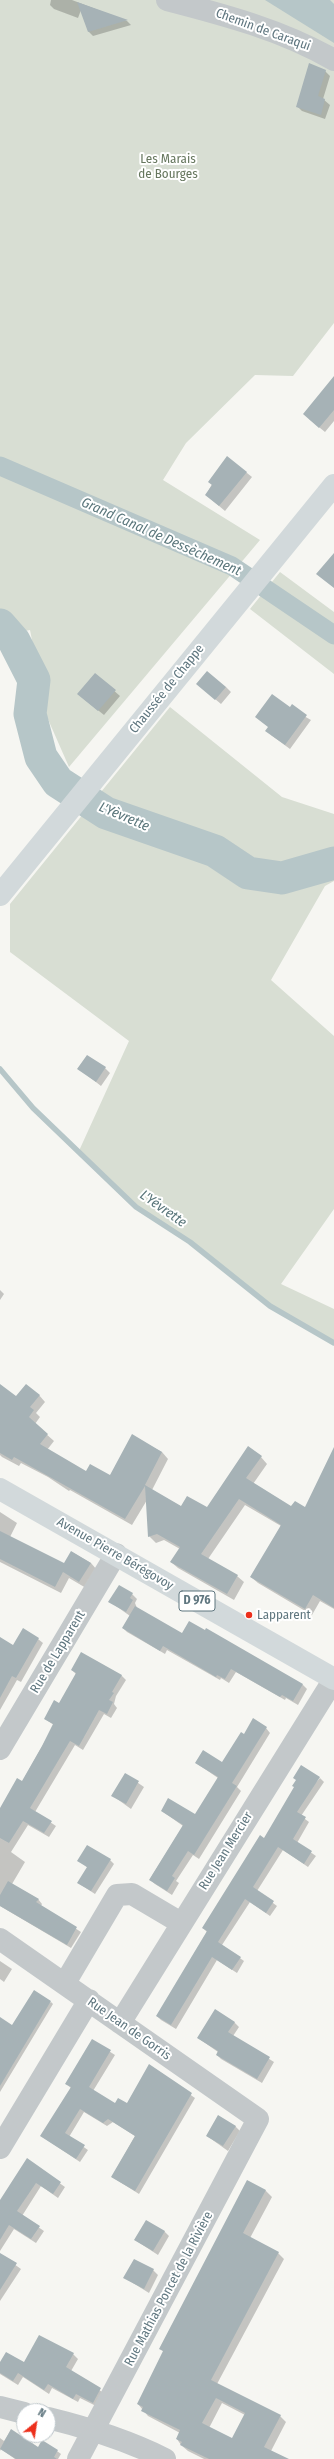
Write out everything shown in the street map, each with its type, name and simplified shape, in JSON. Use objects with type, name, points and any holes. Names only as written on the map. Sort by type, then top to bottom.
[{"type":"main road","name":"Chaussée de Chappe","points":[[0,895],[334,484]]},
{"type":"main road","name":"Avenue Pierre Bérégovoy","points":[[0,1489],[334,1679]]},
{"type":"street","name":"Chemin de Caraqui","points":[[168,0],[226,15],[304,43],[334,60]]},
{"type":"street","name":"Rue de Lapparent","points":[[0,1749],[116,1554]]},
{"type":"street","name":"Rue Jean Mercier","points":[[120,2023],[181,1922],[334,1679]]},
{"type":"street","points":[[65,1983],[117,1895],[132,1894],[181,1922]]},
{"type":"street","name":"Rue Jean de Gorris","points":[[0,1939],[258,2119]]},
{"type":"street","points":[[0,2148],[89,2000]]},
{"type":"street","name":"Rue Mathias Poncet de la Rivière","points":[[78,2459],[96,2430],[258,2119]]},
{"type":"street","points":[[0,2407],[16,2411]]},
{"type":"street","points":[[56,2420],[96,2430],[134,2444],[165,2459]]},
{"type":"green space","name":"Les Marais de Bourges","points":[[0,0],[334,0],[334,323],[293,376],[255,375],[186,443],[163,480],[260,540],[69,767],[47,717],[30,630],[0,636]]},
{"type":"green space","points":[[280,572],[334,612],[334,674],[250,609]]},
{"type":"green space","points":[[170,707],[282,797],[334,814],[334,881],[325,886],[271,980],[334,1036],[334,1209],[281,1284],[334,1309],[334,1343],[270,1306],[190,1242],[136,1207],[78,1153],[129,1041],[10,952],[10,904]]},
{"type":"shaded area","points":[[265,0],[330,0],[334,4],[334,43]]},
{"type":"building","points":[[77,2],[128,20],[88,32]]},
{"type":"building","points":[[309,63],[326,70],[318,96],[325,99],[321,115],[296,107]]},
{"type":"building","points":[[334,376],[334,410],[319,428],[303,414]]},
{"type":"building","points":[[227,456],[247,472],[219,506],[205,495],[212,485],[208,482]]},
{"type":"building","points":[[334,553],[334,588],[316,574]]},
{"type":"building","points":[[207,671],[226,687],[215,700],[196,684]]},
{"type":"building","points":[[95,673],[116,690],[98,711],[77,694]]},
{"type":"building","points":[[272,694],[290,707],[292,704],[307,715],[285,745],[265,731],[268,727],[255,717]]},
{"type":"building","points":[[87,1055],[106,1067],[96,1082],[77,1069]]},
{"type":"building","points":[[0,1384],[16,1396],[26,1384],[40,1395],[30,1407],[34,1410],[29,1417],[48,1434],[40,1444],[86,1471],[90,1464],[110,1475],[132,1434],[162,1452],[145,1485],[181,1506],[187,1496],[207,1507],[248,1446],[262,1456],[246,1478],[291,1506],[295,1501],[305,1507],[334,1447],[334,1608],[313,1595],[305,1609],[250,1577],[281,1525],[239,1499],[201,1554],[238,1575],[227,1594],[170,1562],[180,1547],[157,1534],[148,1537],[145,1486],[125,1519],[14,1457],[12,1460],[0,1453]]},
{"type":"building","points":[[0,1531],[64,1563],[71,1551],[91,1563],[79,1582],[63,1572],[55,1587],[0,1559]]},
{"type":"building","points":[[119,1585],[133,1593],[130,1598],[133,1600],[126,1612],[108,1602]]},
{"type":"building","points":[[135,1606],[182,1633],[189,1621],[205,1630],[206,1628],[303,1684],[293,1701],[282,1695],[280,1697],[231,1669],[225,1679],[217,1675],[216,1677],[163,1646],[160,1651],[122,1628]]},
{"type":"building","points":[[23,1628],[39,1638],[16,1678],[12,1676],[0,1698],[0,1637],[13,1645]]},
{"type":"building","points":[[81,1652],[122,1675],[112,1692],[114,1693],[109,1700],[113,1702],[107,1714],[99,1710],[79,1746],[70,1741],[30,1808],[52,1821],[44,1833],[23,1821],[9,1843],[0,1838],[0,1808],[17,1778],[22,1781],[42,1746],[53,1724],[44,1719],[54,1700],[59,1703],[76,1673],[71,1670]]},
{"type":"building","points":[[253,1718],[267,1727],[232,1783],[237,1786],[194,1855],[188,1851],[172,1876],[175,1878],[167,1891],[149,1880],[183,1825],[161,1811],[168,1798],[195,1814],[218,1777],[195,1763],[203,1750],[222,1762],[241,1732],[244,1734]]},
{"type":"building","points":[[301,1765],[320,1777],[297,1812],[306,1817],[293,1839],[312,1851],[304,1864],[278,1847],[253,1887],[274,1901],[266,1913],[245,1899],[218,1942],[241,1957],[232,1970],[212,1957],[171,2025],[156,2016],[207,1931],[202,1928],[260,1835],[264,1838],[294,1787],[292,1786],[296,1780],[293,1778]]},
{"type":"building","points":[[125,1773],[139,1781],[126,1804],[111,1796]]},
{"type":"building","points":[[87,1845],[111,1859],[91,1891],[77,1883],[87,1867],[77,1861]]},
{"type":"building","points":[[8,1881],[39,1899],[36,1902],[77,1927],[67,1945],[0,1906],[0,1895]]},
{"type":"building","points":[[34,1990],[51,2001],[0,2086],[0,2017],[12,2025]]},
{"type":"building","points":[[215,2009],[235,2022],[228,2032],[270,2057],[257,2079],[216,2055],[218,2051],[197,2038]]},
{"type":"building","points":[[92,2039],[111,2050],[89,2087],[115,2103],[118,2098],[127,2103],[149,2064],[192,2093],[135,2191],[111,2177],[135,2136],[108,2119],[103,2123],[80,2109],[65,2133],[85,2145],[76,2159],[40,2136],[71,2087],[65,2084]]},
{"type":"building","points":[[218,2115],[236,2126],[223,2146],[206,2136]]},
{"type":"building","points":[[27,2158],[61,2182],[53,2194],[36,2183],[17,2211],[40,2226],[31,2239],[9,2225],[0,2240],[0,2200]]},
{"type":"building","points":[[247,2180],[266,2190],[243,2233],[279,2252],[211,2380],[281,2415],[264,2447],[289,2459],[209,2459],[180,2445],[182,2442],[176,2439],[180,2430],[141,2411],[143,2407],[137,2404],[163,2351],[159,2349]],"holes":[[[216,2398],[245,2413],[232,2438],[202,2423]]]},
{"type":"building","points":[[146,2220],[165,2231],[153,2251],[134,2240]]},
{"type":"building","points":[[0,2253],[17,2263],[0,2290]]},
{"type":"building","points":[[134,2259],[154,2269],[144,2289],[123,2278]]},
{"type":"building","points":[[39,2335],[74,2353],[66,2367],[101,2388],[93,2403],[76,2394],[73,2399],[48,2384],[44,2390],[18,2373],[13,2381],[0,2373],[0,2362],[6,2352],[24,2362]]},
{"type":"building","points":[[11,2429],[16,2432],[16,2443],[32,2443],[38,2447],[40,2443],[47,2443],[58,2450],[54,2457],[57,2459],[16,2459],[0,2449]]},
{"type":"waterway","name":"Grand Canal de Dessèchement","points":[[0,466],[232,566],[334,635]]},
{"type":"waterway","name":"L'Yèvrette","points":[[0,625],[14,641],[34,680],[30,714],[41,757],[58,782],[106,813],[215,851],[248,873],[282,878],[334,863]]},
{"type":"waterway","name":"L'Yévrette","points":[[0,1069],[33,1108],[136,1207],[190,1242],[270,1306],[334,1343]]},
{"type":"place","name":"Lapparent","points":[[249,1615]]}]
